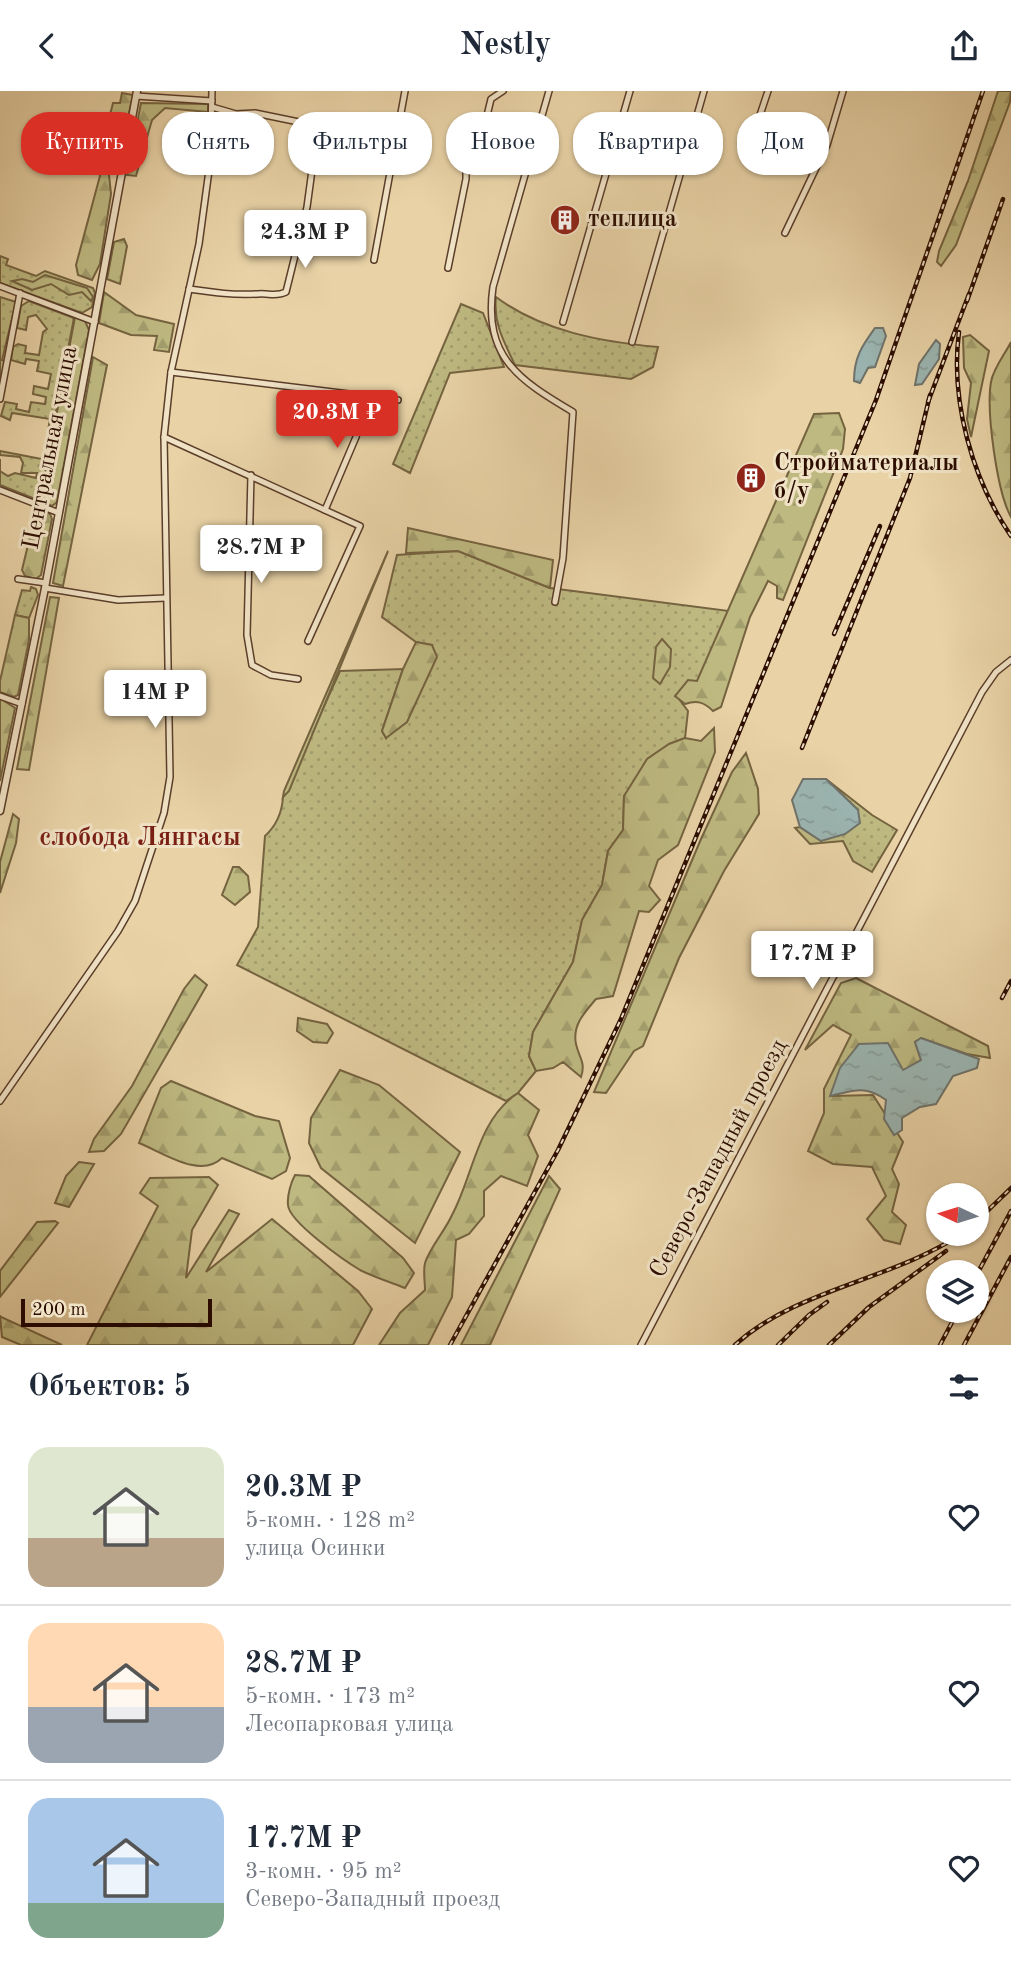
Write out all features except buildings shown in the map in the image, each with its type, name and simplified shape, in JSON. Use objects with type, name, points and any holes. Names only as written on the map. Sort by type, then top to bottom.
[{"type":"street","points":[[0,1101],[118,931],[135,901],[164,813],[170,777],[164,436],[171,372],[189,289],[209,163],[212,91]]},
{"type":"street","points":[[401,112],[405,91]]},
{"type":"street","points":[[448,268],[466,179],[466,156],[484,128],[491,99],[503,91]]},
{"type":"street","points":[[549,91],[493,287],[489,314],[512,371],[529,386],[573,412],[563,558],[555,602]]},
{"type":"street","points":[[563,323],[630,91]]},
{"type":"street","points":[[632,342],[704,91]]},
{"type":"street","points":[[761,112],[768,91]]},
{"type":"street","points":[[785,233],[827,145],[843,91]]},
{"type":"street","points":[[136,94],[212,104],[236,114],[255,113],[288,120]]},
{"type":"street","name":"Центральная улица","points":[[0,811],[59,513],[136,94]]},
{"type":"street","points":[[189,289],[237,297],[259,294],[278,296],[286,292],[307,207],[311,175]]},
{"type":"street","points":[[374,260],[390,175]]},
{"type":"street","points":[[0,286],[94,322]]},
{"type":"street","points":[[0,399],[20,293]]},
{"type":"street","points":[[171,372],[398,400]]},
{"type":"street","points":[[325,510],[356,437],[367,396]]},
{"type":"street","points":[[164,436],[360,526],[308,642]]},
{"type":"street","points":[[251,475],[247,635],[252,665],[271,675],[298,679]]},
{"type":"street","points":[[0,490],[59,513]]},
{"type":"street","points":[[18,579],[118,600],[166,598]]},
{"type":"street","name":"Северо-Западный проезд","points":[[641,1345],[982,692],[996,672],[1011,660]]},
{"type":"street","points":[[0,696],[22,704]]},
{"type":"green space","points":[[998,91],[1011,91],[1010,102],[956,245],[941,266],[937,262],[939,251],[968,181]]},
{"type":"green space","points":[[122,93],[133,95],[129,112],[111,112],[113,103],[120,103]]},
{"type":"green space","points":[[141,103],[208,104],[208,112],[165,108],[152,120],[148,134],[148,112],[139,112]]},
{"type":"green space","points":[[100,175],[109,175],[111,194],[100,264],[92,280],[78,275],[76,265]]},
{"type":"green space","points":[[124,239],[127,246],[120,284],[107,279],[114,242]]},
{"type":"green space","points":[[0,256],[8,259],[6,265],[36,276],[45,271],[93,288],[95,293],[92,307],[82,313],[0,283]]},
{"type":"green space","points":[[45,275],[87,288],[93,297],[91,301],[82,292],[69,295],[51,284],[32,290],[12,281],[22,279],[33,282]]},
{"type":"green space","points":[[104,292],[136,315],[174,324],[169,352],[154,350],[157,336],[131,335],[99,323]]},
{"type":"green space","points":[[0,297],[16,302],[2,360],[5,361],[0,388]]},
{"type":"green space","points":[[496,297],[532,318],[573,333],[658,347],[653,367],[631,379],[515,365],[498,324]]},
{"type":"green space","points":[[29,301],[74,318],[52,432],[48,431],[50,419],[12,413],[10,420],[1,416],[5,402],[17,404],[16,409],[29,412],[31,402],[45,404],[46,397],[33,394],[34,386],[48,389],[51,374],[37,371],[39,361],[26,359],[25,364],[11,360],[13,347],[18,344],[26,346],[25,353],[39,355],[43,332],[47,329],[36,315],[28,317],[26,330],[17,328],[21,306]]},
{"type":"green space","points":[[461,304],[483,313],[504,367],[450,373],[410,473],[393,464]]},
{"type":"green space","points":[[75,317],[85,321],[89,330],[57,502],[52,506],[35,499],[44,481]]},
{"type":"green space","points":[[970,335],[989,351],[971,437],[967,419],[971,383],[964,368],[963,337]]},
{"type":"green space","points":[[1011,342],[1011,517],[997,471],[991,431],[990,395],[994,372]]},
{"type":"green space","points":[[93,357],[107,365],[63,586],[53,583]]},
{"type":"green space","points":[[839,413],[845,429],[843,449],[783,600],[777,598],[777,586],[768,581],[750,617],[721,707],[713,711],[700,703],[685,704],[675,696],[688,680],[697,681],[814,414]]},
{"type":"green space","points":[[0,451],[47,460],[44,481],[35,499],[0,485],[0,471],[8,476],[15,473],[36,478],[37,473],[21,473],[23,463],[20,457],[0,455]]},
{"type":"green space","points":[[40,509],[50,514],[52,519],[41,575],[36,579],[25,576],[22,570],[34,520],[32,515]]},
{"type":"green space","points":[[408,528],[553,560],[550,588],[458,551],[406,553]]},
{"type":"green space","points":[[388,551],[289,791],[283,797],[284,791]]},
{"type":"green space","points":[[458,551],[550,588],[729,611],[697,682],[676,695],[688,711],[685,738],[669,744],[624,796],[623,830],[608,851],[602,885],[582,920],[573,962],[533,1032],[529,1056],[536,1071],[518,1093],[506,1101],[237,965],[258,927],[265,836],[278,818],[283,797],[340,671],[403,669],[382,731],[386,738],[432,645],[416,642],[382,617],[397,555]]},
{"type":"green space","points":[[31,587],[36,589],[38,595],[29,618],[15,615],[22,590],[30,591]]},
{"type":"green space","points":[[50,597],[59,598],[29,770],[17,769]]},
{"type":"green space","points":[[15,615],[29,618],[29,640],[18,695],[14,697],[0,692],[0,681]]},
{"type":"green space","points":[[662,639],[671,649],[670,667],[660,684],[653,678],[656,647]]},
{"type":"green space","points":[[416,642],[432,645],[437,657],[407,722],[386,738],[382,731],[403,669]]},
{"type":"green space","points":[[0,699],[15,708],[0,781]]},
{"type":"green space","points":[[714,728],[715,752],[678,845],[658,860],[649,886],[660,900],[649,912],[639,911],[613,996],[596,999],[578,1025],[575,1037],[582,1064],[581,1077],[563,1062],[553,1068],[536,1071],[529,1056],[533,1032],[573,962],[582,920],[602,885],[608,851],[623,830],[624,796],[647,759],[669,744],[685,738],[701,741]]},
{"type":"green space","points":[[746,753],[758,789],[759,814],[724,871],[679,958],[643,1046],[634,1051],[606,1093],[594,1092],[701,839],[732,772]]},
{"type":"green space","points":[[826,779],[872,815],[897,830],[872,872],[853,861],[843,841],[810,844],[795,828],[800,827],[821,841],[858,810]]},
{"type":"green space","points":[[13,814],[19,819],[16,843],[0,893],[0,862]]},
{"type":"green space","points":[[233,867],[239,867],[248,876],[250,892],[235,905],[222,895]]},
{"type":"green space","points":[[195,975],[207,985],[121,1134],[104,1151],[89,1152],[94,1139],[132,1086],[184,989]]},
{"type":"green space","points":[[856,978],[988,1046],[990,1058],[967,1054],[921,1038],[915,1042],[921,1060],[903,1071],[831,1096],[873,1095],[903,1142],[892,1169],[899,1184],[892,1212],[906,1225],[900,1244],[884,1240],[867,1219],[886,1196],[872,1167],[833,1164],[808,1151],[824,1113],[824,1089],[851,1035],[833,1025],[805,1050],[841,983]]},
{"type":"green space","points":[[298,1018],[327,1024],[333,1033],[327,1043],[313,1042],[297,1031]]},
{"type":"green space","points":[[340,1070],[379,1085],[460,1152],[415,1243],[321,1168],[309,1143],[311,1118]]},
{"type":"green space","points":[[171,1081],[255,1116],[279,1121],[290,1158],[286,1171],[272,1179],[222,1158],[213,1164],[193,1165],[170,1158],[139,1143],[161,1088]]},
{"type":"green space","points":[[518,1093],[539,1110],[528,1135],[538,1156],[527,1186],[501,1176],[484,1191],[484,1216],[469,1234],[456,1240],[452,1297],[428,1345],[379,1345],[400,1313],[425,1290],[425,1263],[449,1221],[485,1133],[504,1104]]},
{"type":"green space","points":[[79,1162],[94,1164],[69,1207],[55,1203],[66,1176]]},
{"type":"green space","points":[[295,1175],[309,1176],[403,1258],[414,1273],[405,1288],[360,1270],[319,1241],[298,1221],[288,1205]]},
{"type":"green space","points":[[549,1176],[560,1189],[490,1345],[461,1345]]},
{"type":"green space","points":[[209,1177],[218,1185],[192,1230],[186,1278],[229,1210],[239,1214],[206,1272],[272,1219],[358,1291],[372,1309],[353,1345],[87,1345],[158,1206],[140,1193],[150,1178]]},
{"type":"green space","points":[[37,1222],[58,1223],[0,1297],[0,1271]]},
{"type":"green space","points":[[0,1316],[62,1345],[21,1345],[2,1337]]},
{"type":"water","points":[[875,328],[883,328],[886,336],[875,367],[868,368],[860,383],[854,381],[855,365],[860,352]]},
{"type":"water","points":[[936,340],[940,344],[939,359],[922,384],[915,385],[919,364]]},
{"type":"water","points":[[803,779],[826,779],[858,810],[860,823],[845,834],[821,841],[800,827],[792,800]]},
{"type":"water","points":[[921,1038],[979,1059],[977,1068],[953,1076],[936,1104],[920,1107],[902,1118],[902,1130],[894,1135],[884,1119],[886,1100],[879,1095],[860,1090],[830,1096],[840,1068],[859,1044],[888,1043],[903,1070],[921,1060],[915,1042]]},
{"type":"railway","points":[[450,1345],[558,1150],[621,1019],[876,400],[983,91]]},
{"type":"railway","points":[[967,301],[1003,199]]},
{"type":"railway","points":[[928,402],[969,294]]},
{"type":"railway","points":[[959,332],[958,385],[967,438],[985,490],[1011,536]]},
{"type":"railway","points":[[802,748],[910,478],[930,395]]},
{"type":"railway","points":[[834,634],[880,526]]},
{"type":"railway","points":[[1002,998],[1011,981]]},
{"type":"railway","points":[[989,1209],[1011,1188]]},
{"type":"railway","points":[[985,1260],[1011,1211]]},
{"type":"railway","points":[[735,1345],[759,1326],[815,1297],[906,1263],[941,1246]]},
{"type":"railway","points":[[829,1345],[869,1307],[946,1251]]},
{"type":"railway","points":[[964,1345],[1011,1257]]},
{"type":"railway","points":[[778,1345],[809,1315],[827,1302]]},
{"type":"railway","points":[[940,1345],[952,1323]]},
{"type":"place","name":"теплица","points":[[565,220]]},
{"type":"place","name":"Стройматериалы б/у","points":[[751,478]]},
{"type":"district","name":"слобода Лянгасы","points":[[140,838]]}]
